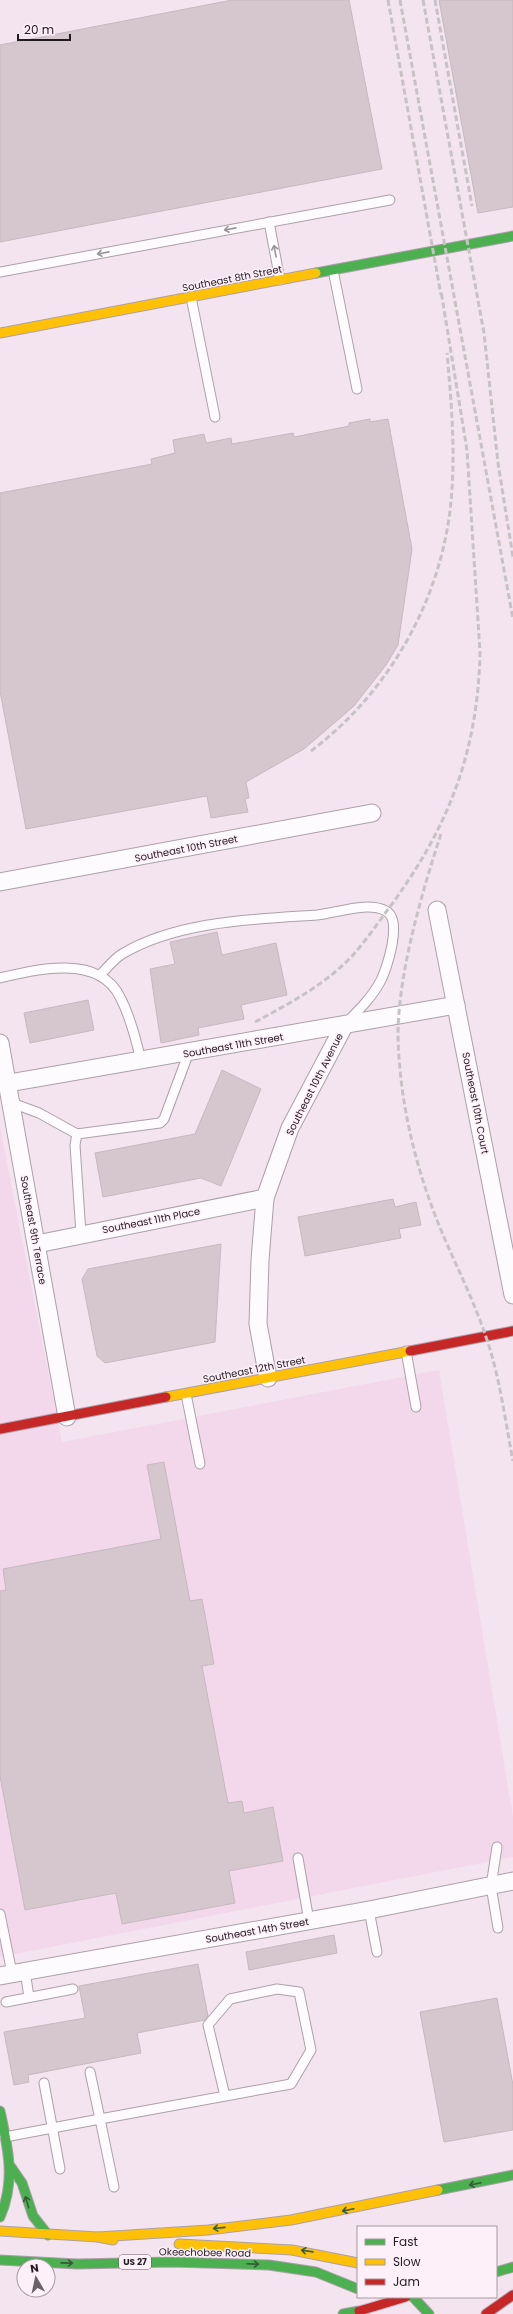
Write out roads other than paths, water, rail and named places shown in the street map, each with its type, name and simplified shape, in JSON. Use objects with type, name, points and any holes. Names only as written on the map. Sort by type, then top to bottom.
[{"type":"main road","name":"Southeast 8th Street","points":[[0,334],[513,236]]},
{"type":"main road","name":"Southeast 12th Street","points":[[0,1427],[67,1417],[513,1331]]},
{"type":"main road","points":[[0,2111],[11,2166],[8,2198],[0,2217]]},
{"type":"main road","points":[[11,2166],[22,2183],[32,2216],[48,2234]]},
{"type":"main road","points":[[98,2237],[208,2230],[292,2220],[513,2175]]},
{"type":"main road","name":"Okeechobee Road","points":[[0,2231],[98,2237],[130,2243],[153,2244]]},
{"type":"main road","name":"Okeechobee Road","points":[[168,2244],[290,2249],[327,2254],[357,2263]]},
{"type":"main road","name":"Okeechobee Road","points":[[0,2260],[63,2263],[172,2262],[269,2265],[316,2272],[357,2289]]},
{"type":"main road","points":[[497,2272],[513,2267]]},
{"type":"main road","points":[[489,2311],[513,2295]]},
{"type":"main road","points":[[373,2298],[392,2314]]},
{"type":"main road","points":[[343,2314],[402,2298]]},
{"type":"main road","points":[[414,2298],[429,2314]]},
{"type":"main road","points":[[349,2314],[358,2310]]},
{"type":"street","name":"Southeast 10th Street","points":[[0,882],[372,813]]},
{"type":"street","name":"Southeast 10th Court","points":[[438,910],[513,1295]]},
{"type":"street","name":"Southeast 11th Street","points":[[9,1083],[344,1026],[456,1004]]},
{"type":"street","name":"Southeast 10th Avenue","points":[[268,1378],[258,1324],[260,1260],[265,1198],[290,1128],[344,1026]]},
{"type":"street","name":"Southeast 9th Terrace","points":[[0,1043],[9,1083],[67,1417]]},
{"type":"street","name":"Southeast 11th Place","points":[[37,1244],[265,1198]]},
{"type":"street","name":"Southeast 14th Street","points":[[12,1973],[369,1910],[513,1881]]},
{"type":"lane","points":[[0,272],[390,200]]},
{"type":"lane","points":[[269,222],[280,280]]},
{"type":"lane","points":[[333,270],[357,390]]},
{"type":"lane","points":[[191,297],[214,417]]},
{"type":"lane","points":[[100,975],[121,954],[143,944],[187,930],[266,917],[318,915],[369,907],[387,911],[393,918],[394,934],[390,958],[380,983],[365,1003],[344,1026]]},
{"type":"lane","points":[[0,978],[38,970],[65,968],[100,975],[120,996],[141,1061]]},
{"type":"lane","points":[[12,1104],[39,1113],[77,1134],[160,1123],[164,1119],[189,1052]]},
{"type":"lane","points":[[77,1134],[76,1153],[81,1234]]},
{"type":"lane","points":[[406,1351],[416,1407]]},
{"type":"lane","points":[[186,1394],[200,1464]]},
{"type":"lane","points":[[497,1847],[491,1886],[498,1928]]},
{"type":"lane","points":[[298,1858],[309,1921]]},
{"type":"lane","points":[[369,1910],[377,1952]]},
{"type":"lane","points":[[0,1914],[12,1973],[29,1997]]},
{"type":"lane","points":[[6,2002],[72,1989]]},
{"type":"lane","points":[[5,2137],[291,2084],[311,2050],[299,1992],[277,1989],[230,1998],[208,2025],[225,2096]]},
{"type":"lane","points":[[90,2072],[114,2187]]},
{"type":"lane","points":[[44,2083],[60,2169]]},
{"type":"railway","points":[[388,0],[441,295]]},
{"type":"railway","points":[[400,0],[513,619]]},
{"type":"railway","points":[[423,0],[484,333],[498,463],[513,557]]},
{"type":"railway","points":[[435,0],[472,206]]},
{"type":"railway","points":[[255,1022],[296,999],[326,979],[349,959],[375,928],[426,852],[442,821],[455,790],[465,758],[473,724],[478,689],[480,652],[467,450],[441,291]]},
{"type":"railway","points":[[311,751],[340,726],[366,699],[390,668],[410,636],[426,601],[439,565],[448,527],[453,472],[452,421],[447,353]]},
{"type":"railway","points":[[441,834],[412,933],[402,986],[398,1035],[401,1079],[408,1122],[418,1166],[438,1223],[467,1288],[491,1352],[499,1383],[513,1461]]}]
